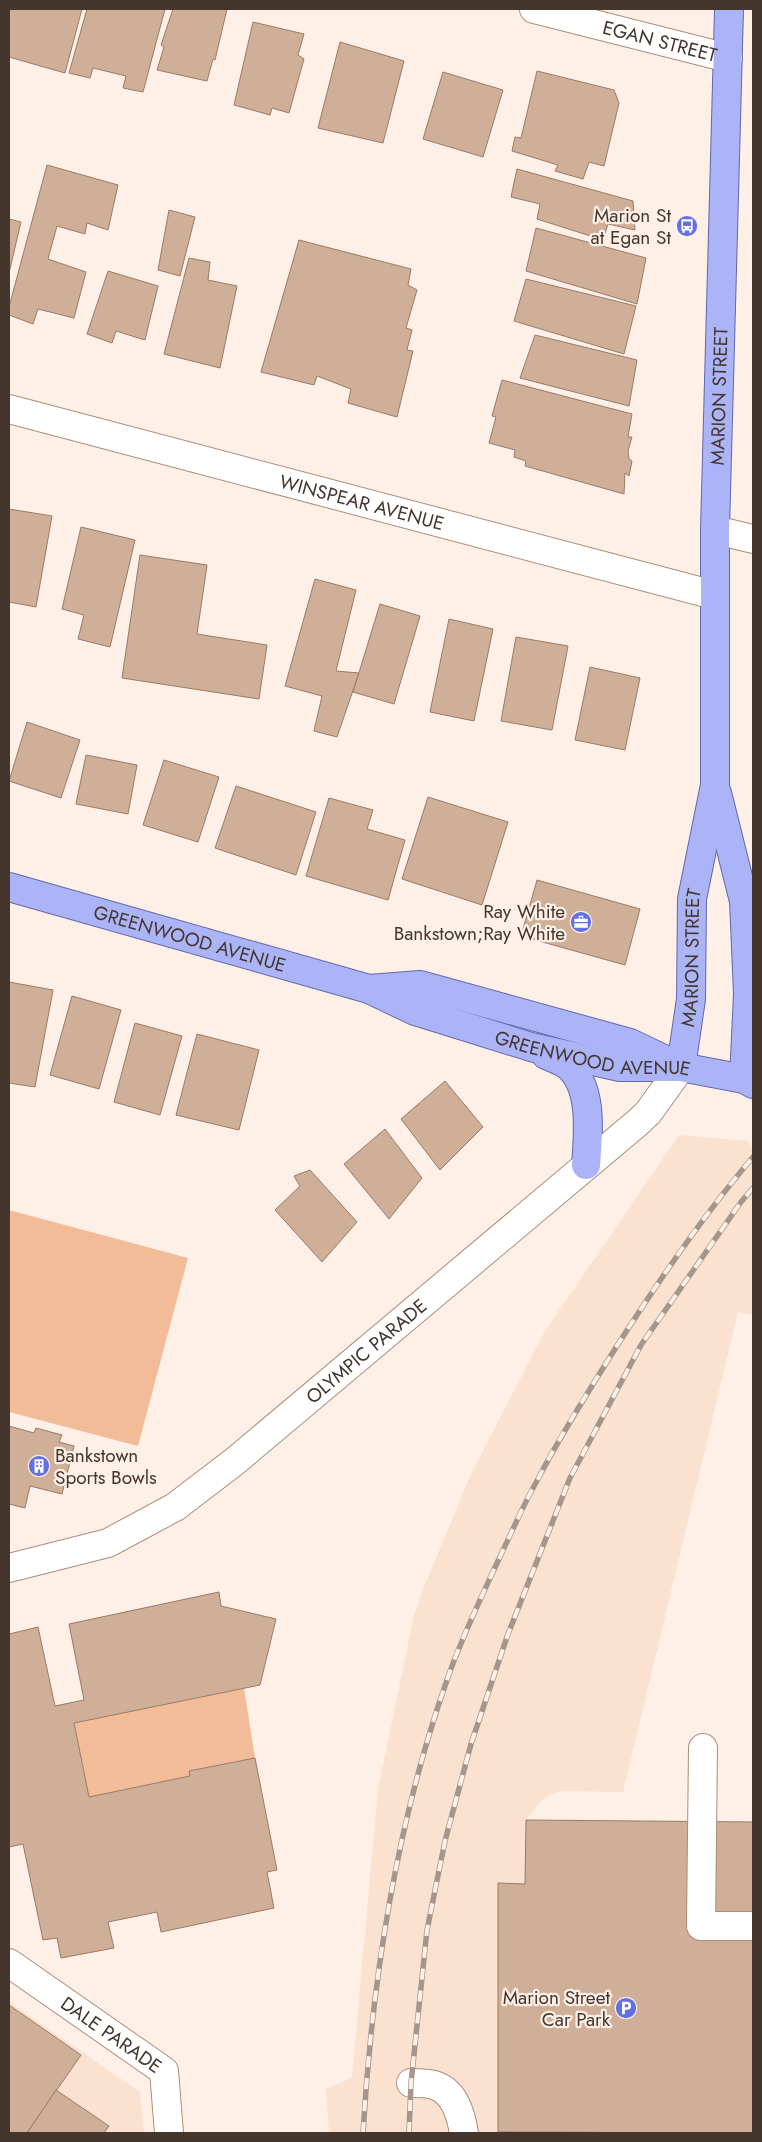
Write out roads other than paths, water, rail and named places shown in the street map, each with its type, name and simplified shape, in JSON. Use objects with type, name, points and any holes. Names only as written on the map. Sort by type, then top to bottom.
[{"type":"main road","name":"MARION STREET","points":[[715,785],[744,901],[749,1081],[680,1067],[691,1000],[692,899],[715,785],[715,530],[730,9]]},
{"type":"main road","name":"GREENWOOD AVENUE","points":[[9,888],[369,989],[415,1011],[531,1047],[620,1067],[680,1067]]},
{"type":"main road","name":"GREENWOOD AVENUE","points":[[369,989],[420,985],[630,1043],[680,1067]]},
{"type":"main road","points":[[531,1047],[568,1066],[581,1083],[586,1104],[588,1128],[586,1165]]},
{"type":"street","name":"EGAN STREET","points":[[534,9],[728,58]]},
{"type":"street","name":"WINSPEAR AVENUE","points":[[9,409],[714,595]]},
{"type":"street","points":[[715,530],[753,539]]},
{"type":"street","name":"OLYMPIC PARADE","points":[[9,1568],[108,1543],[175,1507],[241,1456],[648,1113],[680,1067]]},
{"type":"street","points":[[703,1748],[701,1926],[753,1926]]},
{"type":"street","name":"DALE PARADE","points":[[9,1963],[164,2071],[169,2133]]},
{"type":"street","points":[[411,2082],[436,2085],[449,2094],[461,2114],[464,2133]]},
{"type":"railway","points":[[363,2133],[367,2076],[380,1961],[400,1847],[429,1735],[458,1650],[522,1509],[575,1413],[664,1275],[716,1203],[753,1157]]},
{"type":"railway","points":[[409,2133],[411,2083],[427,1930],[445,1841],[471,1744],[508,1634],[570,1478],[641,1345],[741,1202],[753,1188]]},
{"type":"place","name":"Marion St at Egan St","points":[[687,226]]},
{"type":"place","name":"Ray White Bankstown;Ray White","points":[[581,922]]},
{"type":"place","name":"Bankstown Sports Bowls","points":[[39,1466]]},
{"type":"place","name":"Marion Street Car Park","points":[[626,2008]]}]
